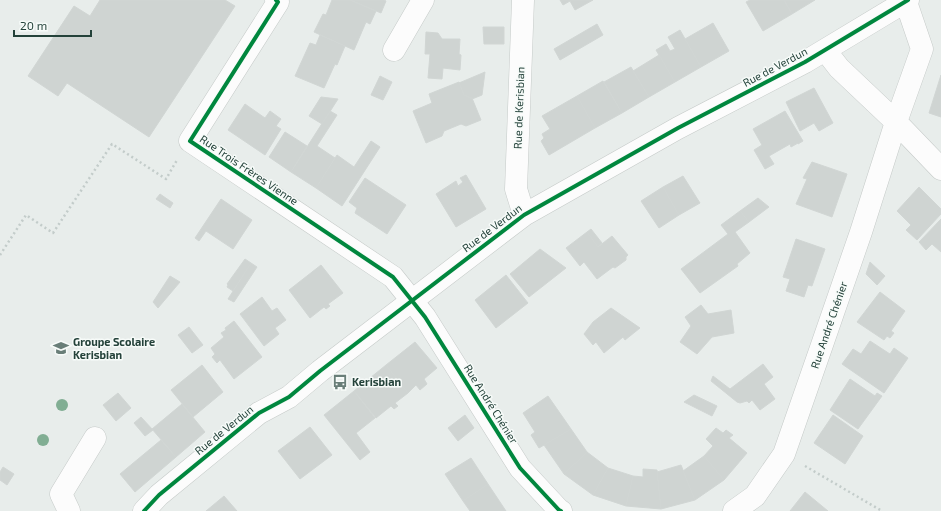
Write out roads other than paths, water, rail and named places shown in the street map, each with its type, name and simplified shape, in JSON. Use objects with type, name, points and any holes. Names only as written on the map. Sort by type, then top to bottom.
[{"type":"street","name":"Rue Trois Frères Vienne","points":[[276,0],[278,2],[190,141],[392,277],[412,301]]},
{"type":"street","points":[[394,50],[423,0]]},
{"type":"street","name":"Rue de Kerisbian","points":[[523,0],[516,189],[524,215]]},
{"type":"street","name":"Rue de Verdun","points":[[144,511],[159,495],[259,413],[289,397],[320,371],[524,215],[678,128],[825,50],[907,1]]},
{"type":"street","name":"Rue André Chénier","points":[[734,511],[755,496],[784,454],[858,239],[896,122],[922,49],[907,1]]},
{"type":"street","points":[[825,50],[840,68],[896,122],[941,169]]},
{"type":"street","name":"Rue André Chénier","points":[[412,301],[425,317],[520,468],[559,510],[562,511]]},
{"type":"street","points":[[69,511],[61,494],[95,438]]},
{"type":"place","name":"Groupe Scolaire Kerisbian","points":[[61,348]]},
{"type":"place","name":"Kerisbian","points":[[340,382]]}]
